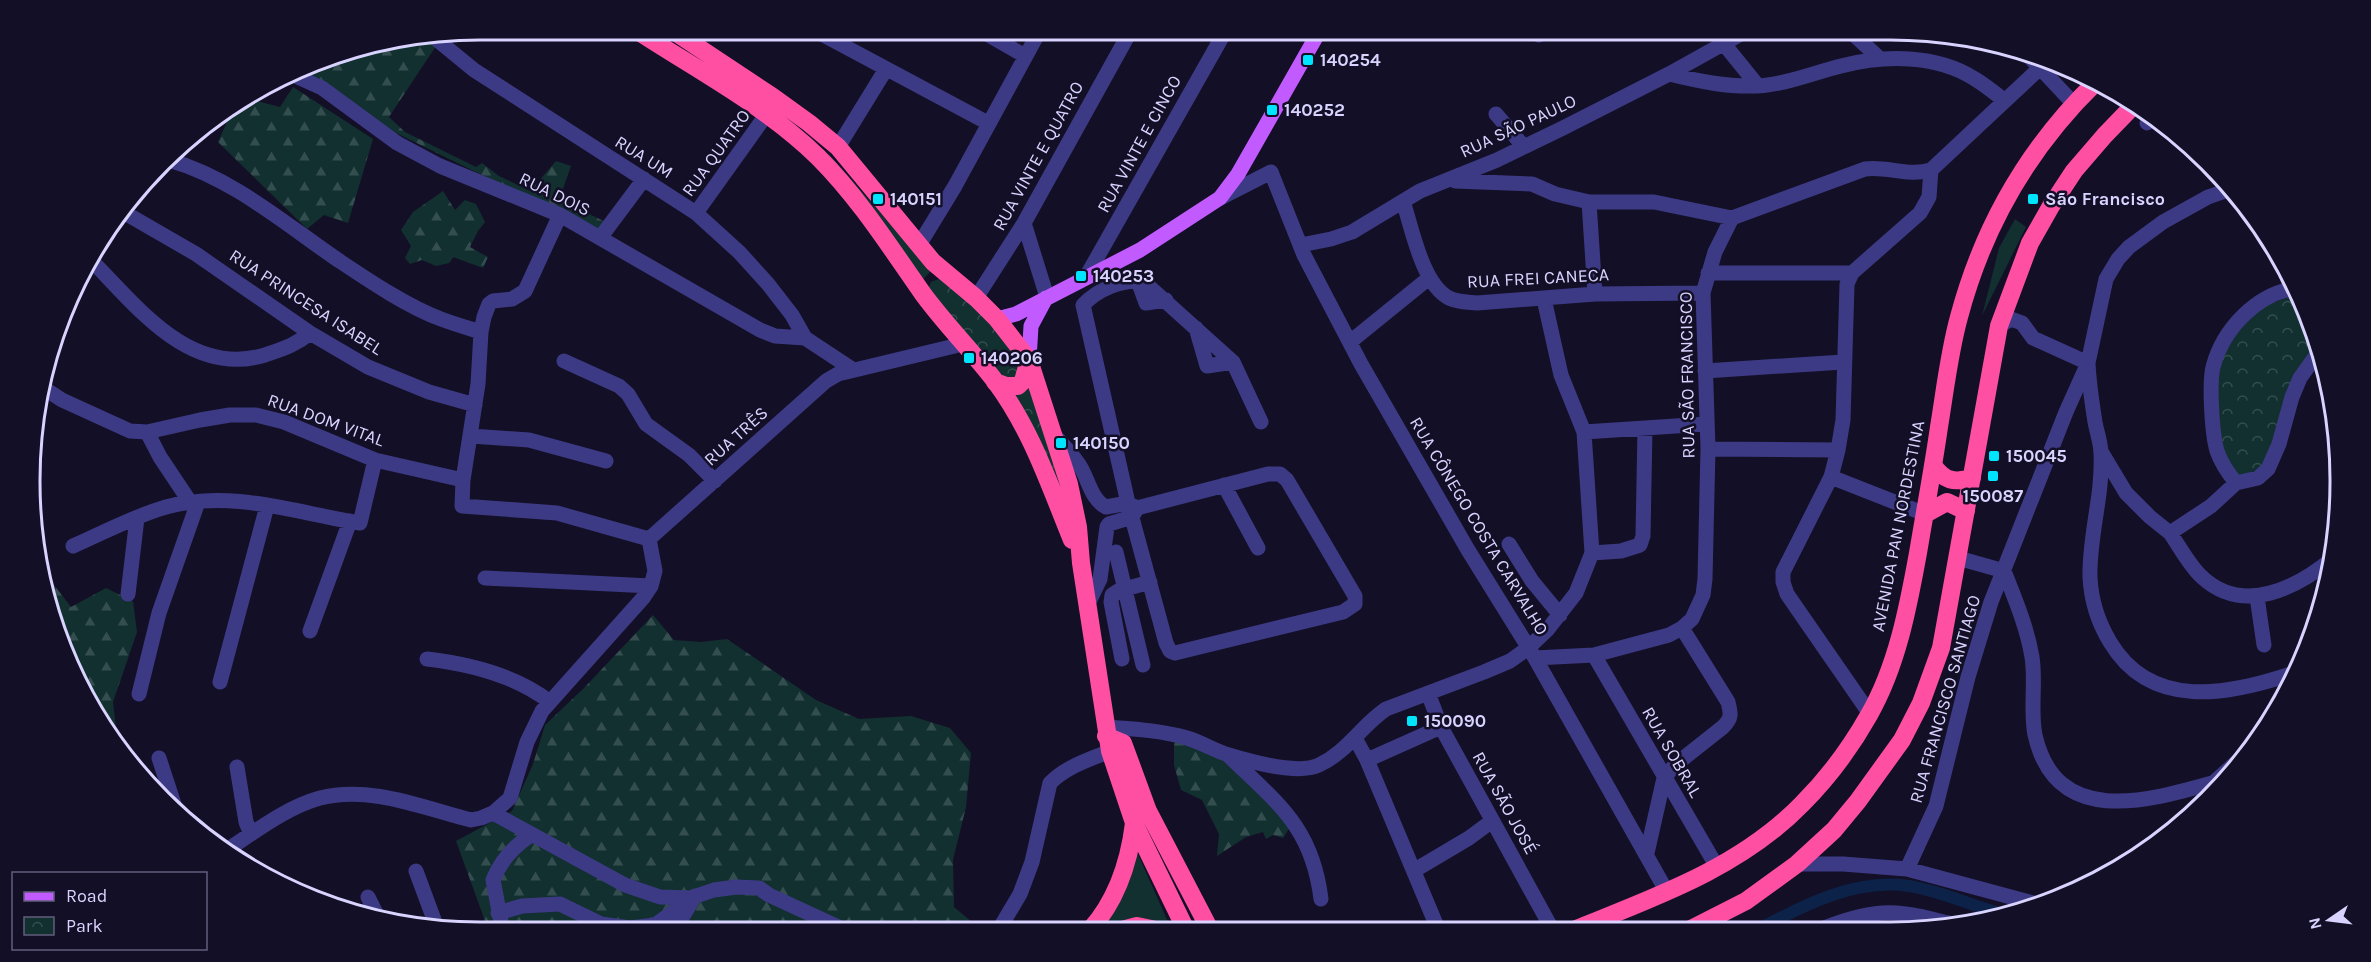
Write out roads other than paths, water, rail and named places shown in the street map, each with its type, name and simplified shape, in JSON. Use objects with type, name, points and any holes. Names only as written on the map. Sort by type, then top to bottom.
[{"type":"highway","points":[[651,40],[766,115],[818,157],[847,190],[883,234],[924,295],[995,382],[1034,444],[1081,563]]},
{"type":"highway","points":[[689,40],[782,103],[838,147],[919,245],[948,276],[976,298],[1029,360],[1069,484],[1078,526],[1081,563],[1107,738],[1134,823],[1182,922]]},
{"type":"highway","name":"AVENIDA PAN NORDESTINA","points":[[1593,922],[1667,892],[1717,867],[1757,842],[1802,804],[1843,757],[1870,714],[1903,626],[1934,465],[1958,319],[1982,247],[2007,196],[2045,138],[2089,89]]},
{"type":"highway","points":[[1705,922],[1746,901],[1797,864],[1840,822],[1902,740],[1921,703],[1941,648],[1999,326],[2030,243],[2050,206],[2074,171],[2128,111]]},
{"type":"highway","points":[[924,295],[930,282],[948,276]]},
{"type":"highway","points":[[995,382],[1006,386],[1018,386],[1023,381],[1029,360]]},
{"type":"highway","points":[[1934,465],[1944,478],[1952,482],[1972,478]]},
{"type":"highway","points":[[1925,513],[1947,502],[1966,512]]},
{"type":"highway","points":[[1107,738],[1123,743],[1148,811],[1206,922]]},
{"type":"highway","points":[[1097,922],[1104,915],[1117,890],[1129,856],[1134,823]]},
{"type":"main road","points":[[997,320],[1016,314],[1140,250],[1220,198],[1238,174],[1314,40]]},
{"type":"main road","points":[[1029,360],[1031,326],[1047,297]]},
{"type":"street","points":[[832,40],[988,123]]},
{"type":"street","points":[[997,40],[1025,56]]},
{"type":"street","points":[[919,245],[955,186],[1034,40]]},
{"type":"street","name":"RUA VINTE E QUATRO","points":[[976,298],[1024,223],[1125,40]]},
{"type":"street","name":"RUA VINTE E CINCO","points":[[1086,278],[1220,40]]},
{"type":"street","name":"RUA SÃO PAULO","points":[[1300,245],[1352,232],[1441,181],[1474,170],[1524,147],[1731,40]]},
{"type":"street","points":[[1860,40],[1879,58]]},
{"type":"street","name":"RUA UM","points":[[440,42],[474,70],[696,213],[739,252],[768,284],[792,315],[805,338]]},
{"type":"street","points":[[1724,44],[1758,86]]},
{"type":"street","points":[[1669,74],[1726,86],[1758,86],[1879,58],[1931,62],[1974,78],[2005,101]]},
{"type":"street","points":[[1441,181],[1532,184],[1555,194],[1588,202],[1654,202],[1732,218],[1865,169],[1876,168],[1910,174],[1931,170],[2040,68],[2074,104]]},
{"type":"street","points":[[838,147],[886,69]]},
{"type":"street","name":"RUA DOIS","points":[[302,79],[322,88],[397,143],[560,215],[760,330],[775,336],[805,338]]},
{"type":"street","points":[[1496,114],[1524,147]]},
{"type":"street","name":"RUA QUATRO","points":[[696,213],[766,115]]},
{"type":"street","points":[[178,162],[192,166],[229,185],[340,261],[413,306],[440,319],[481,332]]},
{"type":"street","points":[[1870,714],[1793,603],[1783,582],[1783,572],[1831,477],[1838,450],[1843,420],[1847,284],[1852,273],[1920,213],[1929,197],[1931,170]]},
{"type":"street","name":"RUA CÔNEGO COSTA CARVALHO","points":[[1220,198],[1271,172],[1313,273],[1350,342],[1438,499],[1531,653],[1647,853],[1667,892]]},
{"type":"street","points":[[600,238],[644,179]]},
{"type":"street","name":"RUA FRANCISCO SANTIAGO","points":[[1907,869],[1936,806],[1983,623],[2066,412],[2088,363],[2106,279],[2118,259],[2129,247],[2163,222],[2208,197],[2222,192]]},
{"type":"street","name":"RUA FREI CANECA","points":[[1403,201],[1429,278],[1448,298],[1460,302],[1477,303],[1595,294],[1703,292]]},
{"type":"street","points":[[1588,202],[1595,294]]},
{"type":"street","points":[[234,845],[302,804],[341,794],[361,794],[398,800],[471,820],[493,813],[510,798],[533,725],[550,702],[644,598],[651,586],[655,571],[649,539],[557,513],[462,506],[463,480],[478,384],[481,332],[489,304],[519,296],[525,291],[560,215]]},
{"type":"street","name":"RUA PRINCESA ISABEL","points":[[130,216],[196,254],[310,333],[368,368],[395,380],[475,405]]},
{"type":"street","name":"RUA SÃO FRANCISCO","points":[[1682,628],[1692,619],[1702,595],[1705,579],[1708,449],[1703,292],[1715,252],[1732,218]]},
{"type":"street","points":[[1024,223],[1047,297]]},
{"type":"street","points":[[97,266],[158,328],[203,354],[225,360],[261,356],[290,347],[310,333]]},
{"type":"street","points":[[1708,273],[1852,273]]},
{"type":"street","points":[[1350,342],[1429,278]]},
{"type":"street","points":[[1088,606],[1100,579],[1107,527],[1110,524],[1133,509],[1268,474],[1281,474],[1287,480],[1355,596],[1355,604],[1350,609],[1175,653],[1170,651],[1149,582],[1133,509],[1082,310],[1083,305],[1093,296],[1125,281],[1138,281],[1146,303],[1166,300],[1196,328],[1207,366],[1233,362],[1261,422]]},
{"type":"street","points":[[2236,483],[2225,468],[2217,450],[2214,435],[2213,367],[2228,335],[2244,314],[2275,293],[2287,290]]},
{"type":"street","points":[[1531,653],[1576,593],[1593,553],[1584,432],[1558,367],[1544,299]]},
{"type":"street","points":[[1999,326],[2011,319],[2018,320],[2033,338],[2088,363],[2090,393],[2102,451],[2100,494],[2090,545],[2090,579],[2096,613],[2120,658],[2138,675],[2158,686],[2184,692],[2224,691],[2285,676]]},
{"type":"street","points":[[805,338],[852,369]]},
{"type":"street","name":"RUA TRÊS","points":[[649,539],[826,381],[852,369],[901,360],[963,344]]},
{"type":"street","points":[[2170,532],[2211,506],[2236,483],[2258,478],[2268,469],[2279,444],[2292,397],[2300,378],[2313,360]]},
{"type":"street","points":[[564,362],[619,386],[628,394],[646,424],[689,455],[715,481]]},
{"type":"street","points":[[1705,371],[1843,362]]},
{"type":"street","name":"RUA DOM VITAL","points":[[50,393],[130,431],[147,432],[230,415],[256,415],[285,423],[375,460],[463,480]]},
{"type":"street","points":[[1584,432],[1706,424]]},
{"type":"street","points":[[1593,553],[1627,550],[1640,545],[1643,536],[1645,429]]},
{"type":"street","points":[[147,432],[160,457],[194,502]]},
{"type":"street","points":[[1053,433],[1078,462],[1100,504],[1106,507],[1133,509]]},
{"type":"street","points":[[471,436],[529,440],[606,461]]},
{"type":"street","points":[[1708,449],[1838,450]]},
{"type":"street","points":[[2102,451],[2126,493],[2150,517],[2170,532],[2202,578],[2224,593],[2244,598],[2258,597],[2291,584],[2322,565]]},
{"type":"street","points":[[73,546],[137,518],[168,507],[194,502],[229,501],[289,508],[360,523],[375,460]]},
{"type":"street","points":[[1831,477],[1925,513]]},
{"type":"street","points":[[1224,485],[1258,548]]},
{"type":"street","points":[[139,694],[159,613],[194,502]]},
{"type":"street","points":[[220,682],[267,506]]},
{"type":"street","points":[[128,594],[137,518]]},
{"type":"street","points":[[310,632],[350,521]]},
{"type":"street","points":[[1509,544],[1532,581],[1560,615]]},
{"type":"street","points":[[1116,552],[1143,665]]},
{"type":"street","points":[[1958,558],[2004,571],[2027,632],[2032,659],[2035,734],[2044,760],[2054,775],[2070,790],[2091,800],[2120,801],[2172,794],[2209,784]]},
{"type":"street","points":[[485,578],[651,586]]},
{"type":"street","points":[[1122,659],[1111,602],[1112,595],[1149,582]]},
{"type":"street","points":[[2258,597],[2264,645]]},
{"type":"street","points":[[1003,922],[1020,894],[1032,862],[1050,783],[1107,738],[1167,733],[1189,738],[1228,755],[1284,768],[1302,769],[1317,766],[1336,756],[1372,718],[1386,710],[1531,653],[1594,655],[1650,640],[1682,628],[1728,702],[1730,720],[1675,765],[1664,778],[1647,853]]},
{"type":"street","name":"RUA SOBRAL","points":[[1594,655],[1717,867]]},
{"type":"street","points":[[427,659],[506,676],[530,686],[550,702]]},
{"type":"street","name":"RUA SÃO JOSÉ","points":[[1428,693],[1441,727],[1548,922]]},
{"type":"street","points":[[1367,760],[1441,727]]},
{"type":"street","points":[[1355,738],[1367,760],[1415,870],[1435,922]]},
{"type":"street","points":[[1228,755],[1286,812],[1301,833],[1314,863],[1321,899]]},
{"type":"street","points":[[159,758],[170,792]]},
{"type":"street","points":[[237,767],[246,822],[251,834]]},
{"type":"street","points":[[493,813],[625,885],[660,897],[695,896],[736,887],[759,888],[769,896],[827,922]]},
{"type":"street","points":[[1415,870],[1469,838],[1492,821]]},
{"type":"street","points":[[500,922],[493,880],[496,872],[520,842],[531,835]]},
{"type":"street","points":[[1797,864],[1843,864],[1907,869],[2024,900]]},
{"type":"street","points":[[416,871],[434,919]]},
{"type":"street","points":[[659,922],[695,896]]},
{"type":"street","points":[[680,922],[695,896]]},
{"type":"street","points":[[368,897],[373,908]]},
{"type":"street","points":[[498,913],[522,906],[560,904],[597,922]]},
{"type":"street","points":[[1840,922],[1885,912],[1915,914],[1935,919]]},
{"type":"waterway","points":[[1773,922],[1812,903],[1870,886],[1909,886],[1933,891],[1989,910]]},
{"type":"place","name":"140254","points":[[1308,60]]},
{"type":"place","name":"140252","points":[[1272,110]]},
{"type":"place","name":"140151","points":[[878,199]]},
{"type":"place","name":"São Francisco","points":[[2033,199]]},
{"type":"place","name":"140253","points":[[1081,276]]},
{"type":"place","name":"140206","points":[[969,358]]},
{"type":"place","name":"140150","points":[[1061,443]]},
{"type":"place","name":"150045","points":[[1994,456]]},
{"type":"place","name":"150087","points":[[1993,476]]},
{"type":"place","name":"150090","points":[[1412,721]]}]
